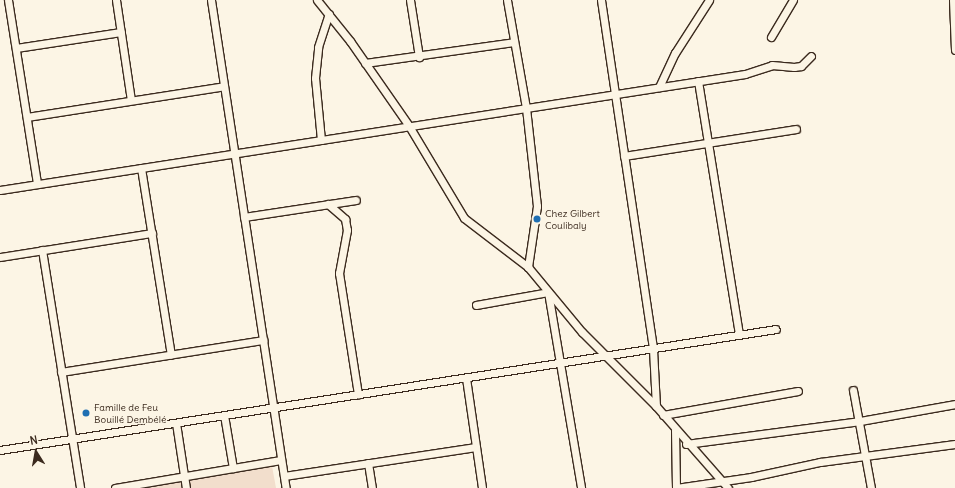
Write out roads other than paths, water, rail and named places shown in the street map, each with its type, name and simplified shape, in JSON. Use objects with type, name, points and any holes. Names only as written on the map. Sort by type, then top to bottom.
[{"type":"street","points":[[8,0],[37,184]]},
{"type":"street","points":[[116,0],[131,100]]},
{"type":"street","points":[[211,0],[286,488]]},
{"type":"street","points":[[317,0],[365,63],[409,126],[464,218],[528,267],[582,332],[609,356],[656,406],[686,444],[728,488]]},
{"type":"street","points":[[410,0],[419,57]]},
{"type":"street","points":[[507,0],[526,108],[537,206],[528,267]]},
{"type":"street","points":[[601,0],[653,349],[656,406]]},
{"type":"street","points":[[659,87],[675,53],[709,0]]},
{"type":"street","points":[[771,37],[793,0]]},
{"type":"street","points":[[953,0],[955,50]]},
{"type":"street","points":[[322,140],[315,78],[318,47],[329,14]]},
{"type":"street","points":[[16,48],[121,32]]},
{"type":"street","points":[[365,63],[419,57],[514,42]]},
{"type":"street","points":[[0,190],[698,81],[772,66],[801,66],[811,56]]},
{"type":"street","points":[[698,81],[739,335]]},
{"type":"street","points":[[27,117],[224,86]]},
{"type":"street","points":[[624,156],[796,130]]},
{"type":"street","points":[[141,168],[171,354]]},
{"type":"street","points":[[244,217],[356,200]]},
{"type":"street","points":[[328,204],[345,219],[347,230],[339,273],[358,395]]},
{"type":"street","points":[[0,257],[152,232]]},
{"type":"street","points":[[42,250],[80,488]]},
{"type":"street","points":[[476,305],[548,292]]},
{"type":"street","points":[[548,292],[562,363],[581,488]]},
{"type":"street","points":[[0,450],[776,329]]},
{"type":"street","points":[[62,372],[263,340]]},
{"type":"street","points":[[466,378],[482,488]]},
{"type":"street","points":[[663,415],[798,390]]},
{"type":"street","points":[[853,390],[867,457],[871,488]]},
{"type":"street","points":[[686,444],[860,422],[955,404]]},
{"type":"street","points":[[224,416],[233,468]]},
{"type":"street","points":[[176,423],[186,488]]},
{"type":"street","points":[[676,430],[676,488],[721,479],[955,444]]},
{"type":"street","points":[[284,476],[476,447]]},
{"type":"street","points":[[115,488],[281,460]]},
{"type":"street","points":[[368,463],[372,488]]},
{"type":"place","name":"Chez Gilbert Coulibaly","points":[[537,219]]},
{"type":"place","name":"Famille de Feu Bouillé Dembélé","points":[[86,413]]}]
